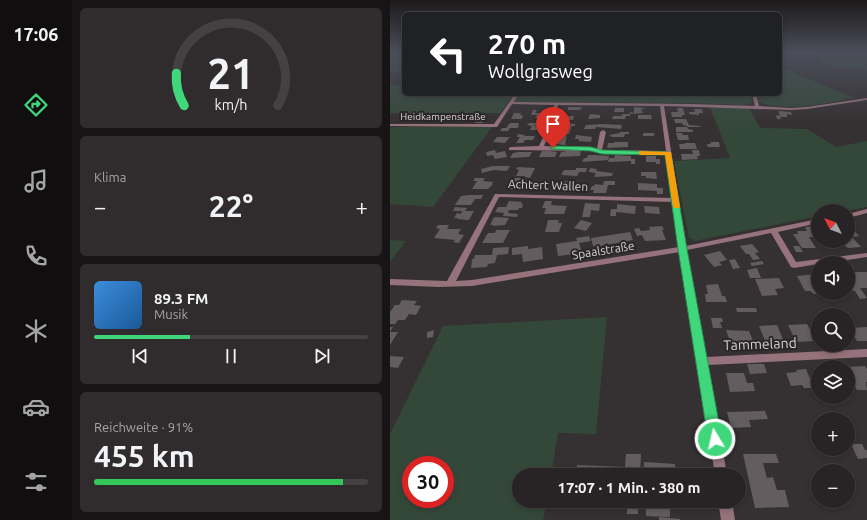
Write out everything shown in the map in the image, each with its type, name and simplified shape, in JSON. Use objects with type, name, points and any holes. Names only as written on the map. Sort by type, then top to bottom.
[{"type":"street","points":[[510,103],[515,96]]},
{"type":"street","points":[[754,96],[757,108]]},
{"type":"street","points":[[510,103],[807,108],[867,99]]},
{"type":"street","name":"Heidkampenstraße","points":[[390,125],[495,126],[510,103]]},
{"type":"street","points":[[541,148],[552,123],[556,104]]},
{"type":"street","points":[[662,105],[683,249],[720,468]]},
{"type":"street","points":[[599,151],[603,132]]},
{"type":"street","points":[[511,148],[591,149],[599,151],[668,154]]},
{"type":"street","name":"Achtert Wallen","points":[[450,284],[497,195],[676,200]]},
{"type":"street","points":[[855,215],[867,212]]},
{"type":"street","name":"Spaalstraße","points":[[390,282],[450,284],[488,280],[683,249],[811,223]]},
{"type":"street","points":[[773,230],[794,265],[867,255]]},
{"type":"street","name":"Tammeland","points":[[702,360],[867,354]]},
{"type":"street","points":[[726,508],[728,520]]},
{"type":"green space","points":[[782,77],[805,77],[854,98],[795,107],[771,106],[759,101],[758,96],[782,96]]},
{"type":"green space","points":[[390,85],[402,86],[402,96],[513,96],[500,113],[390,113]]},
{"type":"green space","points":[[519,96],[751,96],[752,103],[744,105],[690,103],[517,102],[515,100]]},
{"type":"green space","points":[[710,107],[749,108],[760,128],[807,129],[836,147],[867,141],[867,207],[855,209],[855,204],[811,204],[811,217],[695,241],[689,238],[674,161],[730,158]]},
{"type":"green space","points":[[390,127],[492,127],[433,207],[390,204]]},
{"type":"green space","points":[[390,240],[406,241],[390,262]]},
{"type":"green space","points":[[607,317],[596,434],[558,433],[552,468],[512,468],[512,508],[546,508],[543,520],[390,520],[390,434],[443,326]]},
{"type":"building","points":[[568,107],[582,107],[580,110],[568,110]]},
{"type":"building","points":[[634,107],[645,109],[641,109],[643,113],[630,114],[630,112],[634,113]]},
{"type":"building","points":[[615,108],[624,108],[624,112],[614,112]]},
{"type":"building","points":[[677,108],[683,108],[685,115],[682,115],[682,117],[672,117],[671,112],[678,112]]},
{"type":"building","points":[[694,109],[702,109],[703,113],[699,113],[699,115],[689,114],[689,112],[695,112]]},
{"type":"building","points":[[533,110],[537,110],[535,113],[540,113],[539,115],[546,115],[545,118],[535,118],[537,115],[531,115]]},
{"type":"building","points":[[778,111],[791,112],[792,115],[787,114],[787,117],[780,117],[781,119],[777,119],[776,115],[780,116]]},
{"type":"building","points":[[514,113],[521,113],[520,115],[523,115],[522,119],[511,119]]},
{"type":"building","points":[[590,114],[600,115],[600,118],[588,119]]},
{"type":"building","points":[[622,114],[630,114],[630,116],[626,116],[625,119],[612,119],[613,116],[622,116]]},
{"type":"building","points":[[638,115],[651,115],[652,119],[638,119]]},
{"type":"building","points":[[476,116],[483,116],[482,119],[485,119],[483,123],[475,123],[477,119],[474,119]]},
{"type":"building","points":[[563,116],[574,116],[573,120],[562,120]]},
{"type":"building","points":[[674,119],[686,119],[689,125],[701,127],[687,127],[682,123],[675,123]]},
{"type":"building","points":[[510,123],[519,123],[518,128],[510,128],[508,131],[500,131],[502,128],[506,128]]},
{"type":"building","points":[[529,123],[537,123],[535,126],[544,126],[542,130],[530,130],[532,126],[527,125]]},
{"type":"building","points":[[568,123],[575,124],[575,126],[572,126],[569,134],[567,134],[565,145],[556,144],[557,143],[553,142],[555,136],[560,136],[561,131],[558,131],[561,125],[568,126]]},
{"type":"building","points":[[586,125],[622,125],[621,129],[596,127],[595,129],[584,129]]},
{"type":"building","points":[[676,127],[687,127],[688,129],[693,130],[693,132],[676,132]]},
{"type":"building","points":[[629,132],[629,134],[625,134],[624,137],[612,137],[609,135],[620,133]]},
{"type":"building","points":[[643,133],[654,133],[654,136],[643,136]]},
{"type":"building","points":[[676,133],[688,135],[689,140],[678,140]]},
{"type":"building","points":[[518,134],[525,135],[524,136],[535,136],[533,140],[525,140],[523,143],[516,143],[520,137],[517,137]]},
{"type":"building","points":[[576,135],[592,137],[591,142],[579,141],[579,139],[575,139]]},
{"type":"building","points":[[497,137],[510,137],[505,143],[493,142]]},
{"type":"building","points":[[628,142],[628,147],[607,148],[608,143]]},
{"type":"building","points":[[710,142],[719,142],[720,147],[708,147],[707,144],[711,144]]},
{"type":"building","points":[[684,143],[695,143],[697,149],[680,149],[679,144],[685,144]]},
{"type":"building","points":[[495,150],[496,153],[505,151],[507,157],[495,159],[493,155],[487,156],[486,152]]},
{"type":"building","points":[[692,150],[699,150],[700,156],[697,156],[698,159],[682,160],[681,154],[693,154]]},
{"type":"building","points":[[542,151],[557,152],[555,157],[539,157]]},
{"type":"building","points":[[581,151],[580,156],[559,157],[561,152]]},
{"type":"building","points":[[532,152],[529,157],[510,158],[513,153]]},
{"type":"building","points":[[588,155],[609,156],[608,160],[582,162]]},
{"type":"building","points":[[615,155],[631,156],[631,159],[635,159],[635,164],[631,164],[631,161],[608,162],[609,158],[614,158]]},
{"type":"building","points":[[646,156],[656,156],[656,159],[660,159],[660,164],[656,164],[656,162],[646,162]]},
{"type":"building","points":[[493,166],[510,166],[507,171],[494,170],[482,173],[481,169]]},
{"type":"building","points":[[518,167],[535,168],[530,178],[525,176],[516,176],[519,170],[516,169]]},
{"type":"building","points":[[576,168],[587,168],[586,172],[579,172],[577,176],[561,175],[564,170],[576,170]]},
{"type":"building","points":[[590,168],[597,169],[596,171],[613,173],[612,176],[594,177],[596,173],[589,172]]},
{"type":"building","points":[[641,172],[656,172],[657,179],[641,176]]},
{"type":"building","points":[[475,178],[485,178],[483,181],[493,182],[493,184],[488,189],[472,189],[477,181],[473,181]]},
{"type":"building","points":[[515,178],[525,178],[521,184],[523,184],[522,187],[519,187],[518,190],[507,189],[510,182],[513,182]]},
{"type":"building","points":[[555,181],[572,181],[569,188],[552,189]]},
{"type":"building","points":[[604,181],[615,181],[615,185],[608,185],[606,193],[593,193],[594,190],[590,190],[595,184],[603,185]]},
{"type":"building","points":[[638,183],[657,184],[657,188],[663,188],[663,194],[657,194],[657,191],[638,190]]},
{"type":"building","points":[[483,195],[481,199],[475,199],[471,205],[455,205],[461,196]]},
{"type":"building","points":[[509,201],[522,202],[521,204],[523,204],[522,208],[519,208],[518,210],[509,210],[508,213],[518,214],[517,217],[503,216],[504,213],[495,212],[498,207],[506,207]]},
{"type":"building","points":[[545,201],[552,201],[551,205],[567,206],[564,214],[544,214],[546,208],[542,208]]},
{"type":"building","points":[[585,203],[600,204],[599,211],[591,210],[590,217],[582,217]]},
{"type":"building","points":[[617,204],[636,206],[635,214],[616,212],[616,216],[610,216],[611,209],[617,209]]},
{"type":"building","points":[[644,206],[659,207],[660,214],[645,213]]},
{"type":"building","points":[[455,207],[467,208],[465,211],[474,211],[469,220],[457,219],[458,218],[454,218],[457,213],[461,214],[462,211],[453,211]]},
{"type":"building","points":[[494,217],[509,218],[505,225],[493,226],[490,225]]},
{"type":"building","points":[[548,220],[559,220],[558,223],[562,223],[559,232],[545,232]]},
{"type":"building","points":[[581,220],[592,223],[586,231],[574,228]]},
{"type":"building","points":[[438,225],[449,225],[447,229],[461,229],[458,234],[464,235],[459,243],[453,242],[455,240],[434,238],[440,229],[436,228]]},
{"type":"building","points":[[662,226],[666,240],[645,241],[642,235],[637,236],[634,229],[639,228],[641,231],[650,230],[649,227]]},
{"type":"building","points":[[811,226],[811,237],[809,237],[811,240],[811,248],[802,248],[793,234],[798,234],[797,231],[807,231],[805,227]]},
{"type":"building","points":[[496,230],[510,230],[503,243],[482,243],[488,233],[495,233]]},
{"type":"building","points":[[630,232],[633,240],[593,246],[591,238]]},
{"type":"building","points":[[855,232],[859,236],[855,237]]},
{"type":"building","points":[[589,236],[591,241],[579,243],[582,253],[558,256],[556,244],[577,241],[576,238]]},
{"type":"building","points":[[855,240],[861,247],[855,247]]},
{"type":"building","points":[[752,244],[759,252],[755,253],[760,259],[753,260],[740,246]]},
{"type":"building","points":[[528,246],[528,249],[542,247],[543,259],[523,262],[522,254],[512,255],[512,248]]},
{"type":"building","points":[[793,246],[799,246],[803,252],[796,252]]},
{"type":"building","points":[[509,247],[508,254],[497,255],[495,263],[488,264],[487,267],[471,268],[472,259],[474,259],[475,255],[492,255],[493,248]]},
{"type":"building","points":[[720,251],[727,260],[719,262],[722,265],[714,267],[704,255]]},
{"type":"building","points":[[735,259],[740,268],[733,269],[729,260]]},
{"type":"building","points":[[762,261],[764,264],[752,266],[750,263]]},
{"type":"building","points":[[757,268],[761,278],[750,278],[747,270]]},
{"type":"building","points":[[855,272],[867,272],[867,288],[860,288],[867,298],[860,299],[855,291]]},
{"type":"building","points":[[811,275],[811,292],[805,291],[797,276]]},
{"type":"building","points":[[779,278],[784,288],[775,289],[778,295],[762,296],[755,279]]},
{"type":"building","points":[[718,284],[722,296],[725,296],[727,302],[706,302],[705,294],[708,294],[706,285]]},
{"type":"building","points":[[402,300],[417,301],[414,305],[421,306],[416,315],[409,314],[405,320],[398,320],[395,324],[390,324],[390,312],[395,305],[399,305]]},
{"type":"building","points":[[736,308],[756,308],[757,312],[737,312]]},
{"type":"building","points":[[711,318],[722,318],[723,322],[720,322],[722,328],[713,328]]},
{"type":"building","points":[[807,324],[811,332],[811,341],[796,342],[788,325]]},
{"type":"building","points":[[777,325],[784,342],[766,343],[759,326]]},
{"type":"building","points":[[867,327],[867,341],[857,341],[855,338],[855,328]]},
{"type":"building","points":[[434,330],[433,337],[427,338],[427,332]]},
{"type":"building","points":[[726,330],[749,331],[754,343],[731,344]]},
{"type":"building","points":[[390,332],[398,332],[390,345]]},
{"type":"building","points":[[390,356],[404,357],[398,368],[390,367]]},
{"type":"building","points":[[747,364],[764,364],[767,373],[750,374]]},
{"type":"building","points":[[865,366],[867,369],[867,390],[857,390],[855,387],[855,367]]},
{"type":"building","points":[[806,369],[811,381],[811,388],[804,388],[802,385],[791,386],[786,373],[797,372],[796,370]]},
{"type":"building","points":[[726,373],[744,373],[747,383],[753,383],[755,391],[730,392]]},
{"type":"building","points":[[765,411],[768,419],[749,420],[751,427],[731,428],[727,412]]},
{"type":"building","points":[[855,444],[862,444],[865,450],[867,450],[867,458],[858,459],[855,453]]},
{"type":"building","points":[[626,454],[641,454],[640,468],[577,468],[577,465],[625,467]]},
{"type":"building","points":[[743,454],[776,454],[779,463],[763,463],[767,478],[773,477],[777,490],[785,490],[789,507],[755,508]]},
{"type":"building","points":[[644,462],[675,464],[675,468],[644,468]]},
{"type":"building","points":[[627,508],[638,508],[638,514],[627,514]]},
{"type":"building","points":[[646,508],[670,508],[670,517],[646,516]]},
{"type":"building","points":[[659,517],[680,519],[680,520],[659,520]]},
{"type":"slow traffic","points":[[641,153],[668,154],[676,207]]},
{"type":"route","points":[[553,148],[591,149],[602,152],[668,154],[715,439]]}]
